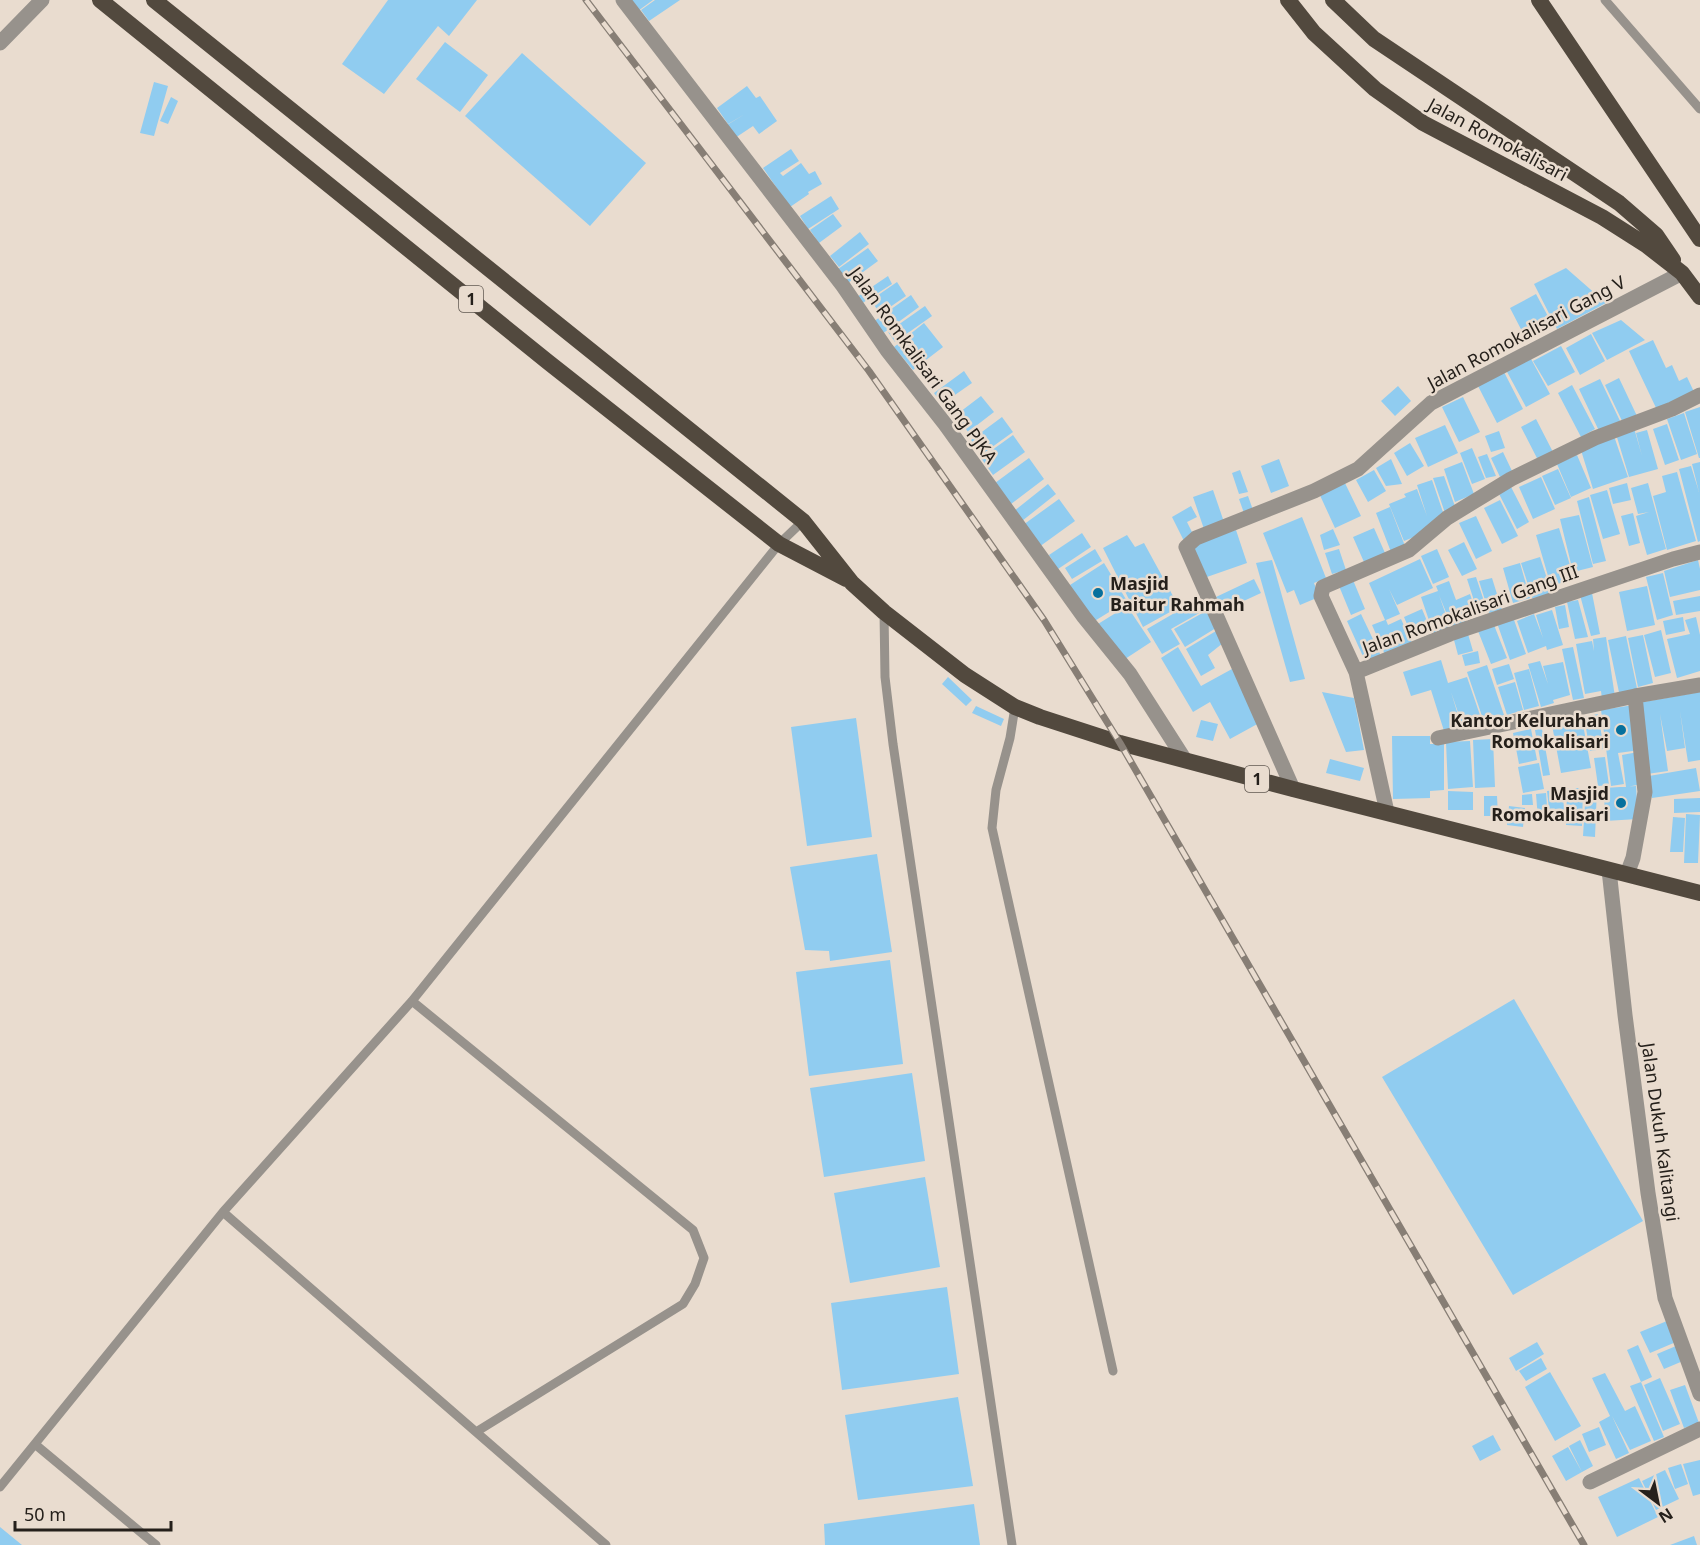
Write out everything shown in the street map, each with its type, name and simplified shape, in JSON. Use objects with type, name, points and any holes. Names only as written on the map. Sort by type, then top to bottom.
[{"type":"highway","name":"1","points":[[100,0],[557,369],[779,544],[852,583]]},
{"type":"highway","name":"1","points":[[154,0],[803,521],[852,583],[884,612],[965,675],[1015,707],[1120,743],[1700,893]]},
{"type":"highway","name":"Jalan Romokalisari","points":[[1288,0],[1314,33],[1375,89],[1423,123],[1602,217],[1646,245],[1682,273],[1700,297]]},
{"type":"highway","points":[[1333,0],[1374,39],[1619,203],[1656,235],[1682,273]]},
{"type":"highway","points":[[1539,0],[1700,239]]},
{"type":"street","points":[[0,43],[42,0]]},
{"type":"street","name":"Jalan Romkalisari Gang PJKA","points":[[623,0],[843,286],[887,350],[945,424],[1084,617],[1130,674],[1185,760]]},
{"type":"street","name":"Jalan Romokalisari Gang V","points":[[1293,789],[1186,547],[1196,538],[1314,491],[1358,469],[1431,402],[1682,273]]},
{"type":"street","points":[[1356,672],[1321,596],[1323,587],[1408,550],[1448,518],[1511,479],[1595,438],[1672,409],[1700,395]]},
{"type":"street","name":"Jalan Romokalisari Gang III","points":[[1387,812],[1356,672],[1471,627],[1662,562],[1700,552]]},
{"type":"street","points":[[1438,738],[1635,696],[1700,685]]},
{"type":"street","points":[[1627,874],[1633,858],[1645,792],[1635,696]]},
{"type":"street","name":"Jalan Dukuh Kalitangi","points":[[1609,870],[1648,1193],[1665,1298],[1700,1394]]},
{"type":"street","points":[[1590,1482],[1700,1429]]},
{"type":"lane","points":[[1605,0],[1700,109]]},
{"type":"lane","points":[[0,1487],[222,1212],[412,1001],[779,544],[803,521]]},
{"type":"lane","points":[[884,612],[885,677],[893,744],[1011,1545]]},
{"type":"lane","points":[[1015,707],[1010,738],[996,790],[992,828],[1113,1371]]},
{"type":"lane","points":[[412,1001],[693,1230],[704,1258],[683,1304],[476,1432]]},
{"type":"lane","points":[[222,1212],[606,1545]]},
{"type":"lane","points":[[36,1445],[156,1545]]},
{"type":"building","points":[[388,0],[477,0],[449,36],[438,26],[384,94],[342,64]]},
{"type":"building","points":[[630,0],[653,0],[638,11]]},
{"type":"building","points":[[655,0],[680,0],[649,21],[641,10]]},
{"type":"building","points":[[445,42],[488,75],[460,112],[416,79]]},
{"type":"building","points":[[522,53],[646,163],[590,226],[465,116]]},
{"type":"building","points":[[154,82],[168,86],[154,136],[140,133]]},
{"type":"building","points":[[747,86],[756,98],[760,96],[777,121],[759,134],[753,126],[735,138],[727,125],[745,114],[728,124],[717,108]]},
{"type":"building","points":[[171,97],[178,101],[168,124],[160,121]]},
{"type":"building","points":[[791,149],[799,161],[780,173],[783,176],[801,163],[809,174],[815,171],[822,184],[790,207],[763,168]]},
{"type":"building","points":[[831,196],[839,209],[808,229],[800,216]]},
{"type":"building","points":[[833,214],[842,226],[819,243],[810,230]]},
{"type":"building","points":[[860,232],[869,244],[839,267],[830,256]]},
{"type":"building","points":[[868,248],[878,261],[848,283],[838,269]]},
{"type":"building","points":[[1566,268],[1606,303],[1557,329],[1534,284]]},
{"type":"building","points":[[888,276],[892,284],[861,304],[857,297]]},
{"type":"building","points":[[897,282],[906,296],[880,314],[871,300]]},
{"type":"building","points":[[1536,294],[1550,320],[1524,335],[1510,308]]},
{"type":"building","points":[[911,295],[919,307],[882,334],[873,322]]},
{"type":"building","points":[[925,306],[932,316],[895,342],[888,332]]},
{"type":"building","points":[[1621,320],[1645,340],[1607,360],[1592,333]]},
{"type":"building","points":[[924,323],[943,347],[913,370],[894,347]]},
{"type":"building","points":[[1591,334],[1605,361],[1580,375],[1566,348]]},
{"type":"building","points":[[1653,340],[1666,368],[1672,365],[1679,381],[1687,377],[1695,394],[1658,412],[1629,351]]},
{"type":"building","points":[[1561,346],[1575,372],[1548,386],[1533,361]]},
{"type":"building","points":[[1530,357],[1550,394],[1526,407],[1506,370]]},
{"type":"building","points":[[964,371],[972,383],[942,404],[934,393]]},
{"type":"building","points":[[1504,372],[1523,409],[1497,423],[1478,386]]},
{"type":"building","points":[[1619,378],[1637,416],[1623,423],[1605,385]]},
{"type":"building","points":[[1600,379],[1621,423],[1600,433],[1579,389]]},
{"type":"building","points":[[1572,385],[1595,429],[1581,437],[1558,393]]},
{"type":"building","points":[[1398,386],[1411,401],[1395,416],[1381,401]]},
{"type":"building","points":[[981,396],[994,412],[968,432],[956,415]]},
{"type":"building","points":[[1463,397],[1480,432],[1459,442],[1442,407]]},
{"type":"building","points":[[1700,407],[1700,458],[1699,458],[1685,412]]},
{"type":"building","points":[[1684,413],[1697,454],[1681,460],[1667,419]]},
{"type":"building","points":[[1002,417],[1013,432],[981,455],[971,440]]},
{"type":"building","points":[[1536,419],[1555,456],[1540,464],[1521,427]]},
{"type":"building","points":[[1667,424],[1679,460],[1665,465],[1653,429]]},
{"type":"building","points":[[1445,425],[1458,453],[1428,467],[1415,438]]},
{"type":"building","points":[[1634,428],[1642,456],[1636,433],[1647,430],[1658,469],[1629,477],[1616,434]]},
{"type":"building","points":[[1499,431],[1505,448],[1491,452],[1485,436]]},
{"type":"building","points":[[1013,435],[1025,452],[993,475],[981,458]]},
{"type":"building","points":[[1614,436],[1628,477],[1593,489],[1580,447]]},
{"type":"building","points":[[1410,443],[1424,466],[1407,476],[1394,453]]},
{"type":"building","points":[[1472,448],[1485,479],[1472,484],[1460,453]]},
{"type":"building","points":[[1503,452],[1512,471],[1500,477],[1491,458]]},
{"type":"building","points":[[1487,454],[1496,476],[1486,478],[1478,457]]},
{"type":"building","points":[[1577,455],[1591,488],[1571,497],[1557,464]]},
{"type":"building","points":[[1029,458],[1044,479],[1011,504],[995,483]]},
{"type":"building","points":[[1279,459],[1289,486],[1271,493],[1261,466]]},
{"type":"building","points":[[1391,459],[1402,484],[1386,486],[1376,468]]},
{"type":"building","points":[[1462,462],[1474,494],[1455,502],[1444,469]]},
{"type":"building","points":[[1700,462],[1700,541],[1698,542],[1679,469],[1691,466],[1699,492],[1692,464]]},
{"type":"building","points":[[1558,469],[1571,498],[1555,505],[1542,476]]},
{"type":"building","points":[[1240,470],[1248,492],[1239,494],[1232,473]]},
{"type":"building","points":[[1374,470],[1386,491],[1368,502],[1356,480]]},
{"type":"building","points":[[1677,472],[1696,541],[1667,550],[1653,496],[1666,492],[1662,476]]},
{"type":"building","points":[[1444,476],[1456,509],[1445,513],[1433,478]]},
{"type":"building","points":[[1541,477],[1555,509],[1533,519],[1519,487]]},
{"type":"building","points":[[1343,479],[1361,516],[1335,528],[1318,491]]},
{"type":"building","points":[[1432,480],[1445,518],[1419,535],[1404,541],[1389,504],[1406,497],[1404,494],[1417,489],[1427,516],[1417,485]]},
{"type":"building","points":[[1627,483],[1631,500],[1613,504],[1609,488]]},
{"type":"building","points":[[1648,483],[1666,549],[1647,555],[1636,516],[1649,512],[1638,514],[1631,488]]},
{"type":"building","points":[[1048,484],[1056,494],[1022,521],[1014,511]]},
{"type":"building","points":[[1510,485],[1529,522],[1517,529],[1498,492]]},
{"type":"building","points":[[1213,490],[1224,522],[1204,529],[1193,497]]},
{"type":"building","points":[[1607,490],[1620,534],[1603,539],[1590,495]]},
{"type":"building","points":[[1248,496],[1253,510],[1244,513],[1239,499]]},
{"type":"building","points":[[1589,497],[1606,561],[1593,564],[1577,501]]},
{"type":"building","points":[[1059,499],[1075,521],[1039,547],[1023,525]]},
{"type":"building","points":[[1500,500],[1518,536],[1502,544],[1484,508]]},
{"type":"building","points":[[1191,506],[1197,517],[1187,522],[1194,536],[1184,541],[1172,517]]},
{"type":"building","points":[[1390,507],[1405,546],[1391,552],[1376,513]]},
{"type":"building","points":[[1633,513],[1640,543],[1629,546],[1621,516]]},
{"type":"building","points":[[1579,515],[1593,567],[1573,572],[1560,519]]},
{"type":"building","points":[[1476,516],[1492,551],[1476,559],[1459,523]]},
{"type":"building","points":[[1302,517],[1326,578],[1314,583],[1319,597],[1300,605],[1294,590],[1287,593],[1263,533]]},
{"type":"building","points":[[1374,528],[1385,553],[1364,562],[1353,537]]},
{"type":"building","points":[[1559,528],[1574,579],[1551,586],[1536,535]]},
{"type":"building","points":[[1333,529],[1340,545],[1324,550],[1320,535]]},
{"type":"building","points":[[1236,530],[1247,563],[1204,578],[1193,544]]},
{"type":"building","points":[[1082,533],[1091,547],[1058,569],[1049,555]]},
{"type":"building","points":[[1127,535],[1135,547],[1144,543],[1179,607],[1143,627],[1103,548]]},
{"type":"building","points":[[1464,542],[1477,569],[1462,576],[1448,550]]},
{"type":"building","points":[[1095,549],[1102,561],[1072,579],[1065,568]]},
{"type":"building","points":[[1339,549],[1346,570],[1332,574],[1325,553]]},
{"type":"building","points":[[1437,549],[1449,577],[1433,584],[1421,556]]},
{"type":"building","points":[[1540,557],[1552,594],[1533,600],[1521,563]]},
{"type":"building","points":[[1420,559],[1433,588],[1397,605],[1389,589],[1400,614],[1386,620],[1388,625],[1401,619],[1414,647],[1386,657],[1372,625],[1385,620],[1369,583]]},
{"type":"building","points":[[1272,560],[1305,679],[1290,682],[1256,563]]},
{"type":"building","points":[[1698,560],[1700,590],[1670,597],[1664,571]]},
{"type":"building","name":"Masjid Baitur Rahmah","points":[[1104,563],[1127,601],[1093,622],[1070,585]]},
{"type":"building","points":[[1520,563],[1530,598],[1513,603],[1503,568]]},
{"type":"building","points":[[1663,573],[1673,615],[1657,620],[1646,577]]},
{"type":"building","points":[[1476,577],[1487,610],[1478,613],[1467,579]]},
{"type":"building","points":[[1492,578],[1502,610],[1489,613],[1479,581]]},
{"type":"building","points":[[1254,579],[1261,593],[1222,611],[1216,597]]},
{"type":"building","points":[[1353,580],[1365,609],[1351,615],[1339,586]]},
{"type":"building","points":[[1449,581],[1456,600],[1470,594],[1477,614],[1452,627],[1439,595],[1451,629],[1434,635],[1421,597],[1438,591],[1436,586]]},
{"type":"building","points":[[1647,586],[1655,625],[1627,631],[1619,592]]},
{"type":"building","points":[[1592,593],[1600,634],[1591,636],[1580,595]]},
{"type":"building","points":[[1700,596],[1700,611],[1676,615],[1673,601]]},
{"type":"building","points":[[1578,600],[1588,637],[1575,639],[1567,602]]},
{"type":"building","points":[[1195,601],[1201,612],[1171,629],[1180,644],[1162,654],[1147,629]]},
{"type":"building","points":[[1565,605],[1569,627],[1559,629],[1555,607]]},
{"type":"building","points":[[1127,606],[1151,642],[1122,661],[1098,624]]},
{"type":"building","points":[[1422,609],[1427,621],[1409,629],[1404,617]]},
{"type":"building","points":[[1552,610],[1563,645],[1547,650],[1546,646],[1528,653],[1517,621],[1534,614],[1543,638],[1536,615]]},
{"type":"building","points":[[1206,611],[1216,628],[1185,647],[1174,629]]},
{"type":"building","points":[[1361,614],[1381,656],[1366,663],[1347,621]]},
{"type":"building","points":[[1513,617],[1526,654],[1510,660],[1497,623]]},
{"type":"building","points":[[1683,617],[1685,631],[1666,635],[1663,621]]},
{"type":"building","points":[[1696,617],[1700,635],[1700,671],[1677,678],[1667,639],[1690,634],[1685,620]]},
{"type":"building","points":[[1494,625],[1507,658],[1491,664],[1478,631]]},
{"type":"building","points":[[1661,630],[1671,673],[1655,677],[1644,635]]},
{"type":"building","points":[[1216,631],[1223,643],[1208,655],[1215,668],[1201,676],[1186,649]]},
{"type":"building","points":[[1468,634],[1473,651],[1458,655],[1454,640]]},
{"type":"building","points":[[1643,635],[1653,683],[1638,687],[1628,638]]},
{"type":"building","points":[[1626,636],[1638,693],[1620,697],[1608,640]]},
{"type":"building","points":[[1606,637],[1615,697],[1602,699],[1601,691],[1585,694],[1576,644],[1592,641],[1594,651],[1593,639]]},
{"type":"building","points":[[1178,647],[1201,686],[1232,669],[1261,722],[1230,739],[1210,702],[1193,712],[1161,658]]},
{"type":"building","points":[[1573,647],[1584,698],[1573,700],[1562,649]]},
{"type":"building","points":[[1478,651],[1480,663],[1465,666],[1462,655]]},
{"type":"building","points":[[1441,660],[1448,683],[1467,677],[1482,721],[1463,727],[1451,692],[1462,728],[1445,734],[1431,690],[1411,696],[1403,672]]},
{"type":"building","points":[[1540,661],[1548,684],[1543,666],[1563,662],[1570,695],[1553,700],[1554,703],[1541,707],[1528,664]]},
{"type":"building","points":[[1509,664],[1514,679],[1497,685],[1492,669]]},
{"type":"building","points":[[1487,665],[1504,715],[1484,722],[1467,672]]},
{"type":"building","points":[[1529,669],[1539,706],[1524,710],[1514,673]]},
{"type":"building","points":[[948,677],[972,700],[966,706],[942,684]]},
{"type":"building","points":[[1515,682],[1523,710],[1507,715],[1498,687]]},
{"type":"building","points":[[1322,692],[1354,698],[1364,750],[1346,752]]},
{"type":"building","points":[[1700,692],[1700,760],[1688,762],[1680,711],[1685,748],[1667,751],[1660,714],[1668,771],[1647,774],[1638,703]]},
{"type":"building","name":"Kantor Kelurahan Romokalisari","points":[[1634,705],[1640,750],[1618,753],[1624,784],[1611,786],[1601,710]]},
{"type":"building","points":[[976,706],[1004,719],[1001,726],[972,713]]},
{"type":"building","points":[[1598,714],[1604,749],[1590,751],[1584,717]]},
{"type":"building","points":[[856,718],[872,837],[807,846],[791,727]]},
{"type":"building","points":[[1582,719],[1591,768],[1561,773],[1552,725]]},
{"type":"building","points":[[1201,720],[1218,724],[1213,741],[1196,737]]},
{"type":"building","points":[[1531,729],[1537,760],[1519,764],[1513,733]]},
{"type":"building","points":[[1542,729],[1550,775],[1543,776],[1535,730]]},
{"type":"building","points":[[1392,736],[1430,736],[1430,744],[1444,744],[1444,790],[1430,791],[1430,798],[1393,799]]},
{"type":"building","points":[[1493,739],[1495,787],[1475,788],[1473,740]]},
{"type":"building","points":[[1470,741],[1473,787],[1448,789],[1446,742]]},
{"type":"building","points":[[1638,752],[1643,784],[1626,787],[1622,755]]},
{"type":"building","points":[[1605,757],[1609,785],[1598,786],[1594,758]]},
{"type":"building","points":[[1330,759],[1364,768],[1360,781],[1326,773]]},
{"type":"building","points":[[1539,763],[1544,789],[1523,793],[1518,767]]},
{"type":"building","points":[[1696,768],[1700,791],[1652,798],[1649,776]]},
{"type":"building","name":"Masjid Romokalisari","points":[[1636,786],[1638,819],[1605,821],[1604,788]]},
{"type":"building","points":[[1567,788],[1583,788],[1582,826],[1566,825]]},
{"type":"building","points":[[1586,788],[1597,788],[1595,837],[1583,836]]},
{"type":"building","points":[[1562,789],[1565,817],[1550,818],[1547,791]]},
{"type":"building","points":[[1448,791],[1473,792],[1473,810],[1448,810]]},
{"type":"building","points":[[1546,793],[1548,818],[1538,819],[1536,794]]},
{"type":"building","points":[[1532,794],[1533,805],[1522,805],[1522,795]]},
{"type":"building","points":[[1484,796],[1497,796],[1498,816],[1484,816]]},
{"type":"building","points":[[1700,798],[1700,812],[1674,813],[1674,799]]},
{"type":"building","points":[[1509,806],[1525,808],[1523,827],[1507,825]]},
{"type":"building","points":[[1686,814],[1700,815],[1698,863],[1684,863]]},
{"type":"building","points":[[1673,817],[1685,818],[1683,852],[1670,852]]},
{"type":"building","points":[[877,854],[892,952],[830,961],[829,951],[805,950],[790,867]]},
{"type":"building","points":[[890,960],[903,1064],[809,1076],[796,972]]},
{"type":"building","points":[[1514,999],[1643,1221],[1513,1295],[1382,1077]]},
{"type":"building","points":[[912,1073],[925,1161],[824,1177],[810,1088]]},
{"type":"building","points":[[925,1177],[940,1267],[850,1283],[834,1193]]},
{"type":"building","points":[[947,1287],[959,1374],[842,1390],[831,1303]]},
{"type":"building","points":[[1667,1321],[1676,1342],[1650,1353],[1640,1332]]},
{"type":"building","points":[[1537,1342],[1544,1354],[1516,1371],[1509,1358]]},
{"type":"building","points":[[1638,1345],[1652,1377],[1641,1382],[1627,1350]]},
{"type":"building","points":[[1676,1346],[1683,1361],[1664,1369],[1657,1354]]},
{"type":"building","points":[[1541,1358],[1547,1369],[1526,1381],[1519,1371]]},
{"type":"building","points":[[1550,1372],[1581,1426],[1555,1441],[1525,1387]]},
{"type":"building","points":[[1605,1373],[1625,1411],[1635,1406],[1651,1441],[1630,1450],[1612,1416],[1629,1453],[1616,1459],[1599,1422],[1610,1416],[1592,1378]]},
{"type":"building","points":[[1660,1378],[1680,1424],[1663,1431],[1644,1385]]},
{"type":"building","points":[[1641,1382],[1664,1437],[1654,1441],[1630,1386]]},
{"type":"building","points":[[1685,1385],[1699,1423],[1684,1428],[1670,1390]]},
{"type":"building","points":[[958,1397],[973,1486],[858,1500],[845,1415]]},
{"type":"building","points":[[1599,1427],[1606,1445],[1589,1452],[1582,1434]]},
{"type":"building","points":[[1493,1435],[1501,1450],[1480,1461],[1472,1446]]},
{"type":"building","points":[[1580,1440],[1593,1466],[1582,1472],[1569,1446]]},
{"type":"building","points":[[1568,1447],[1582,1472],[1566,1481],[1552,1456]]},
{"type":"building","points":[[1700,1460],[1700,1494],[1693,1496],[1683,1464]]},
{"type":"building","points":[[1681,1464],[1688,1484],[1675,1489],[1668,1468]]},
{"type":"building","points":[[1665,1470],[1679,1499],[1656,1510],[1642,1481]]},
{"type":"building","points":[[1639,1478],[1658,1517],[1617,1537],[1598,1497]]},
{"type":"building","points":[[974,1504],[980,1545],[825,1545],[824,1524]]},
{"type":"building","points":[[0,1527],[22,1545],[0,1545]]},
{"type":"building","points":[[1694,1536],[1697,1545],[1670,1545]]},
{"type":"railway","points":[[586,0],[869,371],[1044,620],[1120,743],[1584,1545]]},
{"type":"place","name":"Masjid Baitur Rahmah","points":[[1098,593]]},
{"type":"place","name":"Kantor Kelurahan Romokalisari","points":[[1621,730]]},
{"type":"place","name":"Masjid Romokalisari","points":[[1621,803]]}]
